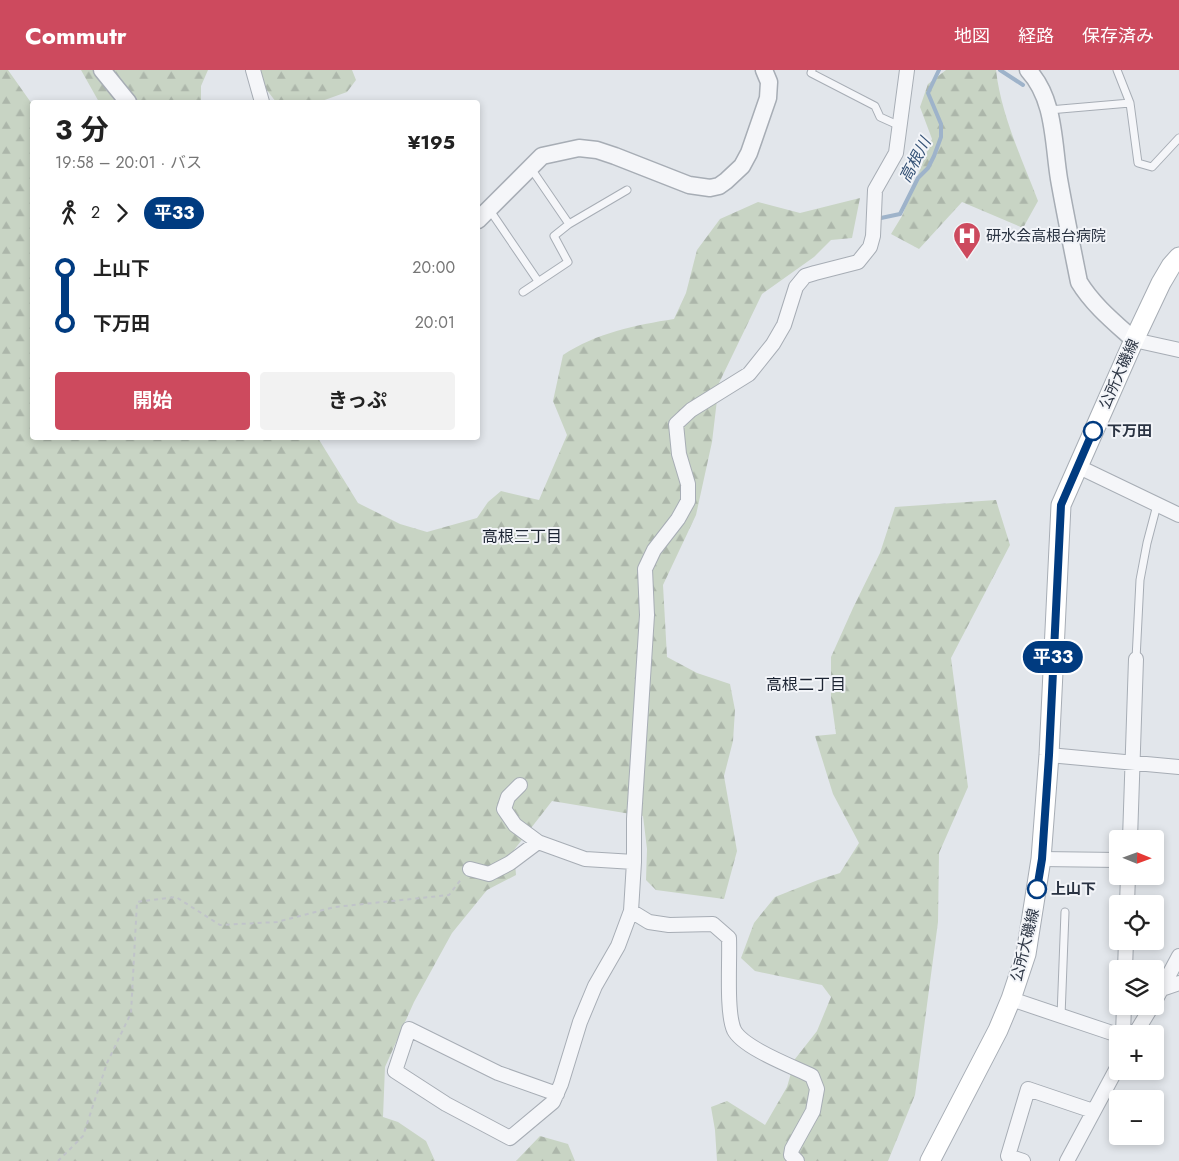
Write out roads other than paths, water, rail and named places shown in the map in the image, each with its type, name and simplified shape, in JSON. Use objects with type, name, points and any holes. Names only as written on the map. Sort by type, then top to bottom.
[{"type":"main road","name":"公所大磯線","points":[[930,1161],[998,1030],[1026,954],[1042,859],[1061,505],[1161,283],[1179,257]]},
{"type":"street","points":[[102,70],[126,100]]},
{"type":"street","points":[[253,70],[261,100]]},
{"type":"street","points":[[483,215],[542,156],[579,148],[597,150],[615,156],[689,185],[710,188],[718,186],[742,166],[749,153],[768,98],[768,82],[764,70]]},
{"type":"street","points":[[556,1094],[498,1073],[409,1029],[395,1071],[446,1104],[510,1138],[553,1102],[556,1094],[580,1022],[595,986],[618,946],[631,911],[634,819],[647,615],[645,569],[654,550],[678,519],[688,501],[688,484],[679,454],[676,424],[691,410],[749,374],[773,344],[784,325],[796,287],[806,276],[858,262],[870,248],[873,236],[875,190],[896,153],[907,70]]},
{"type":"street","points":[[1028,70],[1040,87],[1049,110],[1059,178],[1079,282],[1095,305],[1134,340],[1179,350]]},
{"type":"street","points":[[1077,466],[1179,515]]},
{"type":"street","points":[[1130,830],[1136,659]]},
{"type":"street","points":[[1049,755],[1179,767]]},
{"type":"street","points":[[520,786],[508,797],[504,809],[514,824],[538,842],[585,860],[634,862]]},
{"type":"street","points":[[470,869],[489,874],[510,863],[538,842]]},
{"type":"street","points":[[1042,859],[1109,860]]},
{"type":"street","points":[[631,911],[649,922],[669,925],[713,924],[730,938],[730,1012],[735,1030],[745,1042],[767,1055],[812,1076],[817,1089],[812,1111],[792,1149],[791,1155],[797,1161]]},
{"type":"street","points":[[1164,985],[1179,956]]},
{"type":"street","points":[[1164,992],[1179,983]]},
{"type":"street","points":[[1011,999],[1109,1032]]},
{"type":"street","points":[[1067,1161],[1110,1080]]},
{"type":"street","points":[[1023,1161],[1008,1156],[1028,1089],[1093,1112]]},
{"type":"lane","points":[[812,70],[811,73],[875,106],[880,117],[900,126]]},
{"type":"lane","points":[[1117,70],[1130,103],[1138,163],[1152,167],[1179,138]]},
{"type":"lane","points":[[1049,110],[1130,103]]},
{"type":"lane","points":[[530,167],[569,224]]},
{"type":"lane","points":[[523,292],[568,262],[554,236],[569,224],[627,190]]},
{"type":"lane","points":[[483,215],[538,281]]},
{"type":"lane","points":[[1136,659],[1140,580],[1147,543],[1158,505]]},
{"type":"lane","points":[[1061,1016],[1065,912]]},
{"type":"waterway","name":"高根川","points":[[881,218],[900,214],[918,178],[928,168],[934,156],[941,137],[941,124],[928,93],[939,70]]},
{"type":"waterway","name":"高根川","points":[[1000,70],[1023,85]]},
{"type":"place","name":"研水会高根台病院","points":[[967,260]]},
{"type":"place","name":"下万田","points":[[1093,431]]},
{"type":"place","name":"上山下","points":[[1037,889]]},
{"type":"district","name":"高根三丁目","points":[[522,536]]},
{"type":"district","name":"高根二丁目","points":[[806,684]]}]
